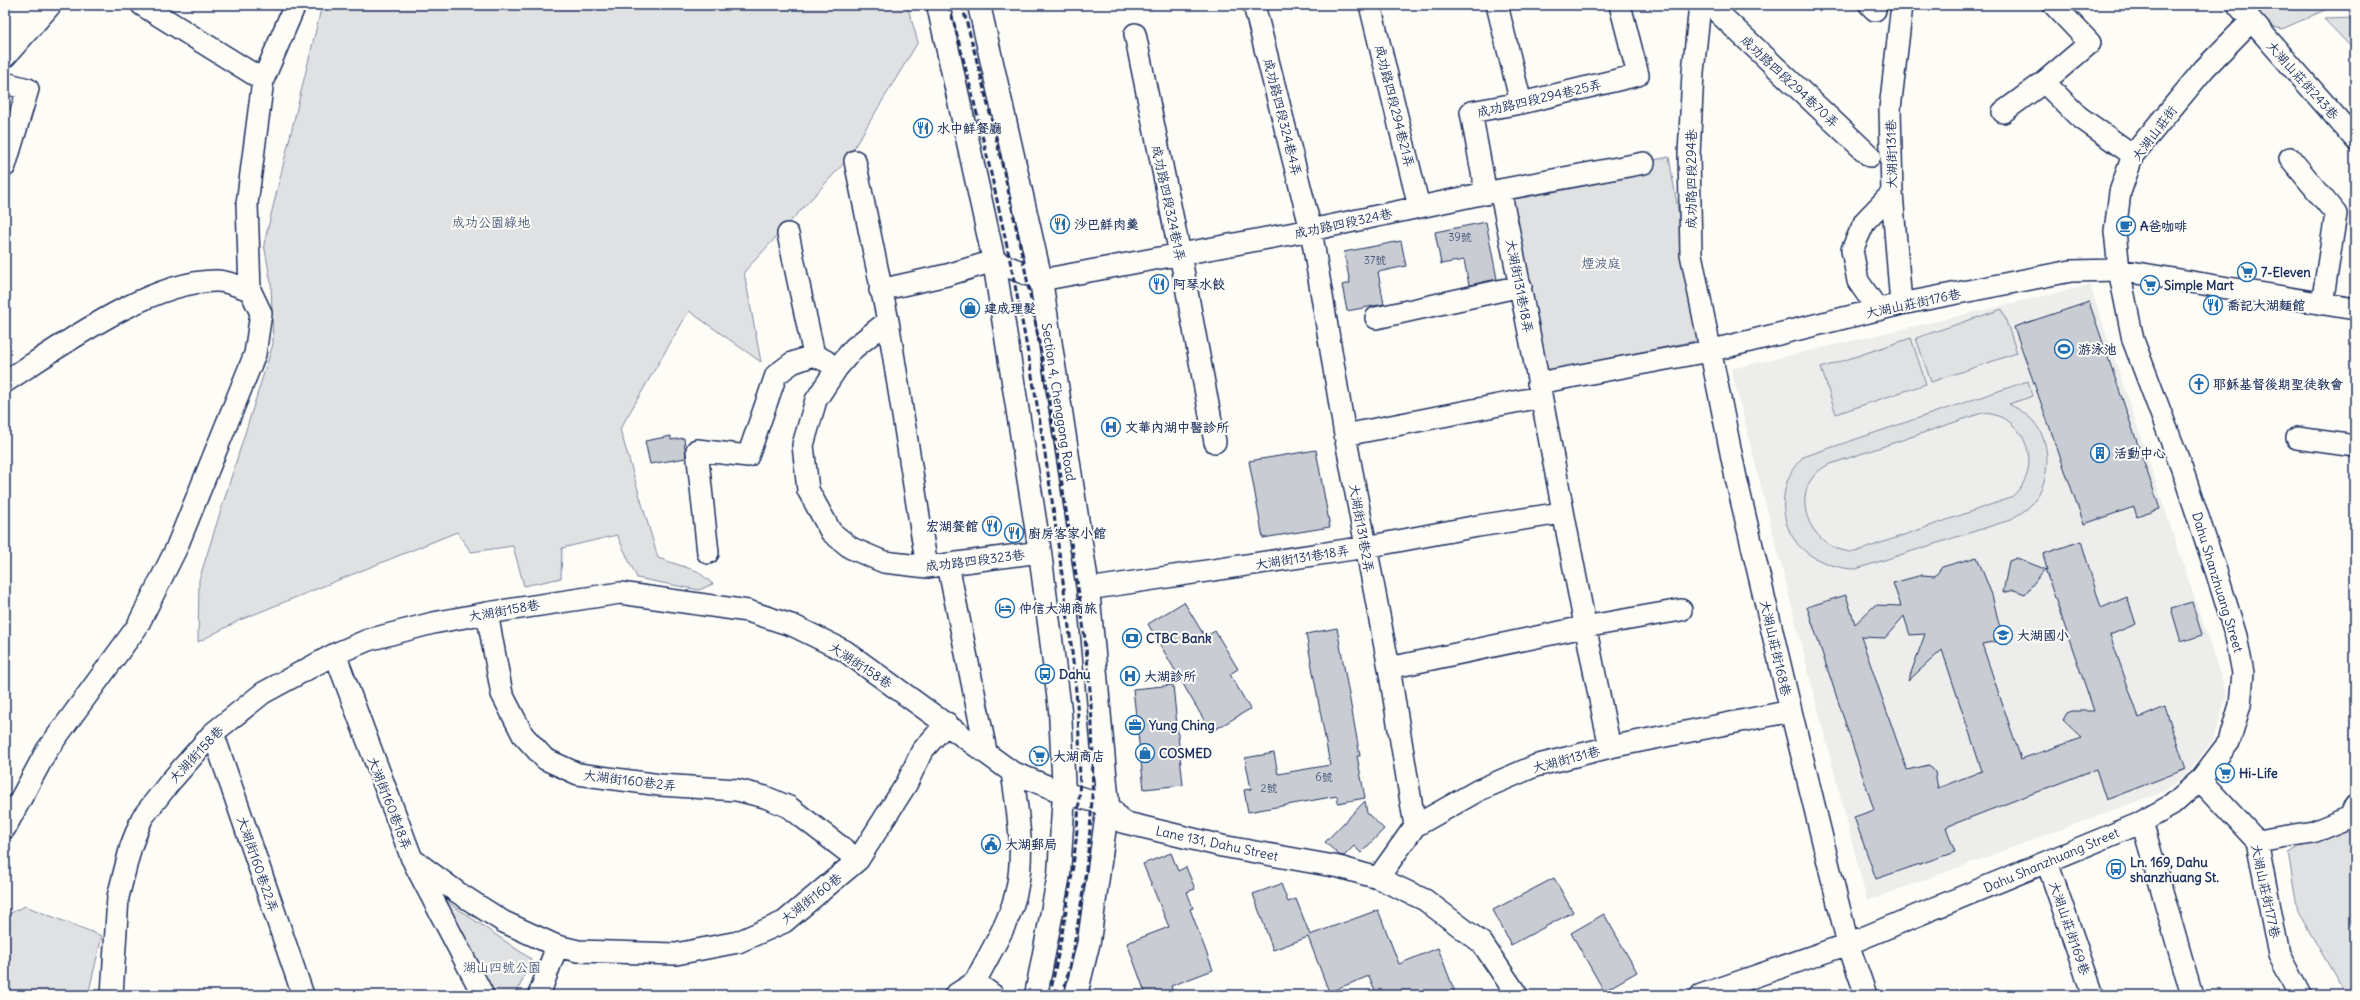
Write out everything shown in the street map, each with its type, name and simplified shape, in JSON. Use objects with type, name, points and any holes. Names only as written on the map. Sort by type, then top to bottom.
[{"type":"main road","points":[[5,29],[25,5]]},
{"type":"main road","points":[[5,56],[50,5]]},
{"type":"main road","points":[[938,5],[994,261],[1040,552],[1060,710],[1064,793],[1059,874],[1036,995]]},
{"type":"main road","name":"Section 4, Chenggong Road","points":[[979,5],[1041,280],[1088,590],[1108,805],[1089,941],[1076,995]]},
{"type":"street","points":[[142,5],[263,80]]},
{"type":"street","points":[[5,828],[46,750],[137,627],[176,549],[255,354],[261,313],[250,290],[247,204],[263,80],[296,5]]},
{"type":"street","name":"成功路四段324巷4弄","points":[[1254,5],[1311,230]]},
{"type":"street","name":"成功路四段294巷21弄","points":[[1370,5],[1419,206]]},
{"type":"street","points":[[1496,5],[1521,103]]},
{"type":"street","name":"成功路四段294巷25弄","points":[[1493,192],[1471,112],[1521,103],[1638,75],[1620,5]]},
{"type":"street","name":"成功路四段294巷","points":[[1700,5],[1693,72],[1689,155],[1691,254],[1709,351]]},
{"type":"street","name":"成功路四段294巷70弄","points":[[1710,5],[1870,156]]},
{"type":"street","name":"大湖街131巷","points":[[1901,304],[1892,193],[1890,109],[1902,5]]},
{"type":"street","points":[[2003,112],[2044,82],[2090,43],[2054,5]]},
{"type":"street","name":"大湖山莊街243巷","points":[[2238,5],[2250,22],[2355,139]]},
{"type":"street","name":"大湖山莊街","points":[[2119,270],[2115,231],[2120,192],[2133,155],[2204,69],[2250,22]]},
{"type":"street","name":"成功路四段324巷1弄","points":[[1135,34],[1180,254],[1215,442]]},
{"type":"street","points":[[2044,82],[2078,116],[2133,155]]},
{"type":"street","points":[[5,83],[28,89],[5,166]]},
{"type":"street","points":[[2290,158],[2336,214],[2322,304]]},
{"type":"street","points":[[855,161],[880,290],[888,321],[926,567]]},
{"type":"street","name":"成功路四段324巷","points":[[1041,280],[1311,230],[1419,206],[1644,163]]},
{"type":"street","name":"大湖街131巷18弄","points":[[1493,192],[1521,286],[1584,627],[1610,747]]},
{"type":"street","points":[[1878,310],[1858,281],[1852,250],[1865,221],[1892,193]]},
{"type":"street","name":"大湖街131巷2弄","points":[[1311,230],[1345,434],[1389,668],[1415,826]]},
{"type":"street","points":[[788,234],[814,355],[837,368]]},
{"type":"street","points":[[880,290],[947,275],[994,261],[1041,280]]},
{"type":"street","points":[[2119,270],[2355,309]]},
{"type":"street","name":"大湖山莊街176巷","points":[[1709,351],[1901,304],[2071,271],[2119,270]]},
{"type":"street","name":"Dahu Shanzhuang Street","points":[[1700,995],[1848,944],[2142,822],[2172,805],[2200,780],[2229,742],[2240,705],[2243,673],[2236,636],[2218,574],[2182,470],[2132,340],[2119,270]]},
{"type":"street","points":[[5,382],[110,315],[172,288],[219,281],[250,290]]},
{"type":"street","points":[[1376,318],[1521,286]]},
{"type":"street","name":"成功路四段323巷","points":[[888,321],[854,348],[837,368],[816,400],[802,445],[808,490],[831,532],[851,548],[884,562],[926,567],[1040,552]]},
{"type":"street","points":[[1345,434],[1709,351]]},
{"type":"street","name":"大湖山莊街168巷","points":[[1709,351],[1736,478],[1791,711],[1848,944],[1866,995]]},
{"type":"street","points":[[708,553],[697,450],[748,456],[776,375],[792,363],[814,355]]},
{"type":"street","points":[[2298,438],[2355,446]]},
{"type":"street","name":"大湖街131巷18弄","points":[[1088,590],[1366,547],[1478,526],[1562,513]]},
{"type":"street","points":[[948,565],[986,751]]},
{"type":"street","name":"大湖街158巷","points":[[112,995],[118,898],[131,846],[142,818],[170,782],[213,733],[263,693],[335,654],[368,640],[433,623],[487,612],[620,593],[748,611],[794,626],[845,651],[986,751],[1012,772],[1064,793]]},
{"type":"street","points":[[1389,668],[1584,627],[1681,610]]},
{"type":"street","name":"大湖街160巷2弄","points":[[487,612],[502,694],[523,735],[545,759],[578,774],[660,785],[737,790],[765,797],[789,807],[858,860]]},
{"type":"street","name":"大湖街160巷18弄","points":[[335,654],[412,859],[457,892],[504,922],[557,946]]},
{"type":"street","name":"大湖街131巷","points":[[1378,878],[1415,826],[1479,790],[1535,766],[1610,747],[1791,711]]},
{"type":"street","name":"大湖街160巷","points":[[557,946],[578,951],[676,954],[738,942],[784,922],[858,860],[908,782],[922,751],[947,723]]},
{"type":"street","name":"大湖街160巷22弄","points":[[213,733],[303,995]]},
{"type":"street","points":[[955,995],[974,982],[1005,921],[1018,888],[1021,848],[1012,772]]},
{"type":"street","name":"大湖山莊街177巷","points":[[2200,780],[2257,841],[2279,954],[2300,995]]},
{"type":"street","points":[[1064,793],[1108,805]]},
{"type":"street","name":"Lane 131, Dahu Street","points":[[1108,805],[1122,822],[1222,846],[1339,866],[1378,878]]},
{"type":"street","points":[[2257,841],[2313,832],[2352,811]]},
{"type":"street","points":[[2142,822],[2192,995]]},
{"type":"street","points":[[412,859],[483,995]]},
{"type":"street","name":"大湖山莊街169巷","points":[[2047,862],[2093,995]]},
{"type":"street","points":[[1378,878],[1425,900],[1482,944],[1517,995]]},
{"type":"street","points":[[539,995],[557,946]]},
{"type":"street","points":[[974,982],[993,995]]},
{"type":"shaded area","name":"大湖國小","points":[[2090,285],[2227,695],[2213,740],[2186,775],[2163,792],[1867,901],[1731,369]]},
{"type":"green space","name":"成功公園綠地","points":[[322,5],[907,5],[918,42],[846,161],[744,272],[761,362],[689,311],[620,429],[658,558],[697,571],[713,584],[699,590],[637,578],[617,535],[562,548],[561,578],[524,586],[513,546],[471,552],[457,532],[240,620],[198,642],[199,580],[273,344],[271,283],[264,244]]},
{"type":"green space","points":[[2238,5],[2336,5],[2282,29],[2250,22]]},
{"type":"green space","points":[[2355,18],[2355,51],[2324,19]]},
{"type":"green space","name":"煙波庭","points":[[1669,157],[1700,340],[1537,373],[1500,190]]},
{"type":"green space","points":[[2002,309],[2017,353],[1931,382],[1916,338]]},
{"type":"green space","points":[[1911,338],[1926,384],[1836,414],[1821,368]]},
{"type":"green space","points":[[2028,381],[2033,396],[2009,404],[2024,413],[2037,426],[2046,447],[2047,459],[2046,471],[2039,494],[2030,506],[2010,520],[1856,569],[1848,569],[1831,565],[1815,558],[1801,548],[1790,532],[1784,510],[1784,498],[1790,476],[1795,466],[1803,457]],"holes":[[[1982,413],[1998,416],[2010,423],[2020,433],[2026,446],[2029,460],[2027,473],[2021,487],[2010,498],[1855,552],[1839,549],[1825,542],[1814,530],[1807,517],[1805,502],[1807,488],[1815,475],[1828,465]]]},
{"type":"green space","points":[[2355,819],[2355,995],[2346,995],[2298,912],[2288,853]]},
{"type":"green space","name":"湖山四號公園","points":[[445,900],[531,959],[516,995],[490,995],[440,903]]},
{"type":"green space","points":[[25,906],[102,936],[88,995],[5,995],[5,916]]},
{"type":"building","points":[[1486,222],[1497,279],[1469,285],[1464,260],[1441,264],[1435,232]]},
{"type":"building","points":[[1401,241],[1406,266],[1378,272],[1384,304],[1347,311],[1342,285],[1350,283],[1344,252]]},
{"type":"building","name":"活動中心","points":[[2089,302],[2160,509],[2137,517],[2134,507],[2084,524],[2014,327]]},
{"type":"building","points":[[671,436],[671,440],[684,438],[686,458],[650,464],[645,441]]},
{"type":"building","points":[[1316,450],[1330,527],[1263,538],[1249,461]]},
{"type":"building","points":[[2081,541],[2101,608],[2127,597],[2136,624],[2110,635],[2139,718],[2165,707],[2186,769],[2106,800],[2096,769],[1946,827],[1955,852],[1876,879],[1854,817],[1874,810],[1807,607],[1846,595],[1855,624],[1875,605],[1901,606],[1893,583],[1922,575],[1935,576],[1942,567],[1977,557],[1992,595],[1999,624],[2006,632],[1999,641],[1982,644],[2021,759],[2082,738],[2063,720],[2067,713],[2072,711],[2094,711],[2045,569],[2047,570],[2043,554]],"holes":[[[1904,616],[1910,635],[1925,634],[1908,681],[1942,650],[1982,771],[1938,788],[1935,772],[1929,765],[1907,770],[1861,637],[1885,638]]]},
{"type":"building","points":[[2017,558],[2045,569],[2025,594],[2014,590],[2003,593],[2009,561]]},
{"type":"building","points":[[1184,602],[1205,637],[1215,631],[1238,669],[1230,674],[1250,709],[1211,732],[1148,624]]},
{"type":"building","points":[[2192,602],[2202,635],[2181,642],[2171,608]]},
{"type":"building","points":[[1337,628],[1360,756],[1357,756],[1365,798],[1338,803],[1337,796],[1248,812],[1244,790],[1251,789],[1245,758],[1274,753],[1278,774],[1330,765],[1306,634]]},
{"type":"building","points":[[1173,685],[1183,785],[1144,789],[1133,689]]},
{"type":"building","points":[[1365,801],[1367,813],[1384,829],[1361,853],[1354,846],[1344,856],[1339,855],[1325,842]]},
{"type":"building","points":[[1171,853],[1178,871],[1186,867],[1195,889],[1187,892],[1193,908],[1190,909],[1213,970],[1171,986],[1174,995],[1146,995],[1127,943],[1169,927],[1143,864]]},
{"type":"building","points":[[1554,878],[1573,912],[1511,945],[1493,910]]},
{"type":"building","points":[[1281,884],[1288,902],[1296,899],[1310,935],[1378,910],[1399,964],[1438,948],[1456,995],[1377,995],[1369,976],[1329,992],[1308,937],[1273,950],[1253,894]]},
{"type":"building","points":[[1604,914],[1637,972],[1604,991],[1571,933]]},
{"type":"railway","points":[[949,5],[983,139],[1026,340],[1048,476],[1074,672],[1079,736],[1079,800],[1075,849],[1068,898],[1050,995]]},
{"type":"railway","points":[[962,5],[993,124],[1032,303],[1053,423],[1088,664],[1093,759],[1090,827],[1087,861],[1077,928],[1063,995]]},
{"type":"place","name":"水中鮮餐廳","points":[[923,128]]},
{"type":"place","name":"沙巴鮮肉羹","points":[[1060,224]]},
{"type":"place","name":"A爸咖啡","points":[[2126,226]]},
{"type":"place","name":"7-Eleven","points":[[2247,272]]},
{"type":"place","name":"阿琴水餃","points":[[1159,284]]},
{"type":"place","name":"Simple Mart","points":[[2150,285]]},
{"type":"place","name":"喬記大湖麵館","points":[[2213,305]]},
{"type":"place","name":"建成理髮","points":[[970,308]]},
{"type":"place","name":"游泳池","points":[[2064,349]]},
{"type":"place","name":"耶穌基督後期聖徒教會","points":[[2199,384]]},
{"type":"place","name":"文華內湖中醫診所","points":[[1111,427]]},
{"type":"place","name":"活動中心","points":[[2100,453]]},
{"type":"place","name":"宏湖餐館","points":[[992,526]]},
{"type":"place","name":"廚房客家小館","points":[[1014,533]]},
{"type":"place","name":"仲信大湖商旅","points":[[1005,608]]},
{"type":"place","name":"大湖國小","points":[[2003,635]]},
{"type":"place","name":"CTBC Bank","points":[[1132,638]]},
{"type":"place","name":"Dahu","points":[[1045,674]]},
{"type":"place","name":"大湖診所","points":[[1130,676]]},
{"type":"place","name":"Yung Ching","points":[[1135,725]]},
{"type":"place","name":"COSMED","points":[[1145,753]]},
{"type":"place","name":"大湖商店","points":[[1039,756]]},
{"type":"place","name":"Hi-Life","points":[[2225,773]]},
{"type":"place","name":"大湖郵局","points":[[991,844]]},
{"type":"place","name":"Ln. 169, Dahu shanzhuang St.","points":[[2116,869]]}]
